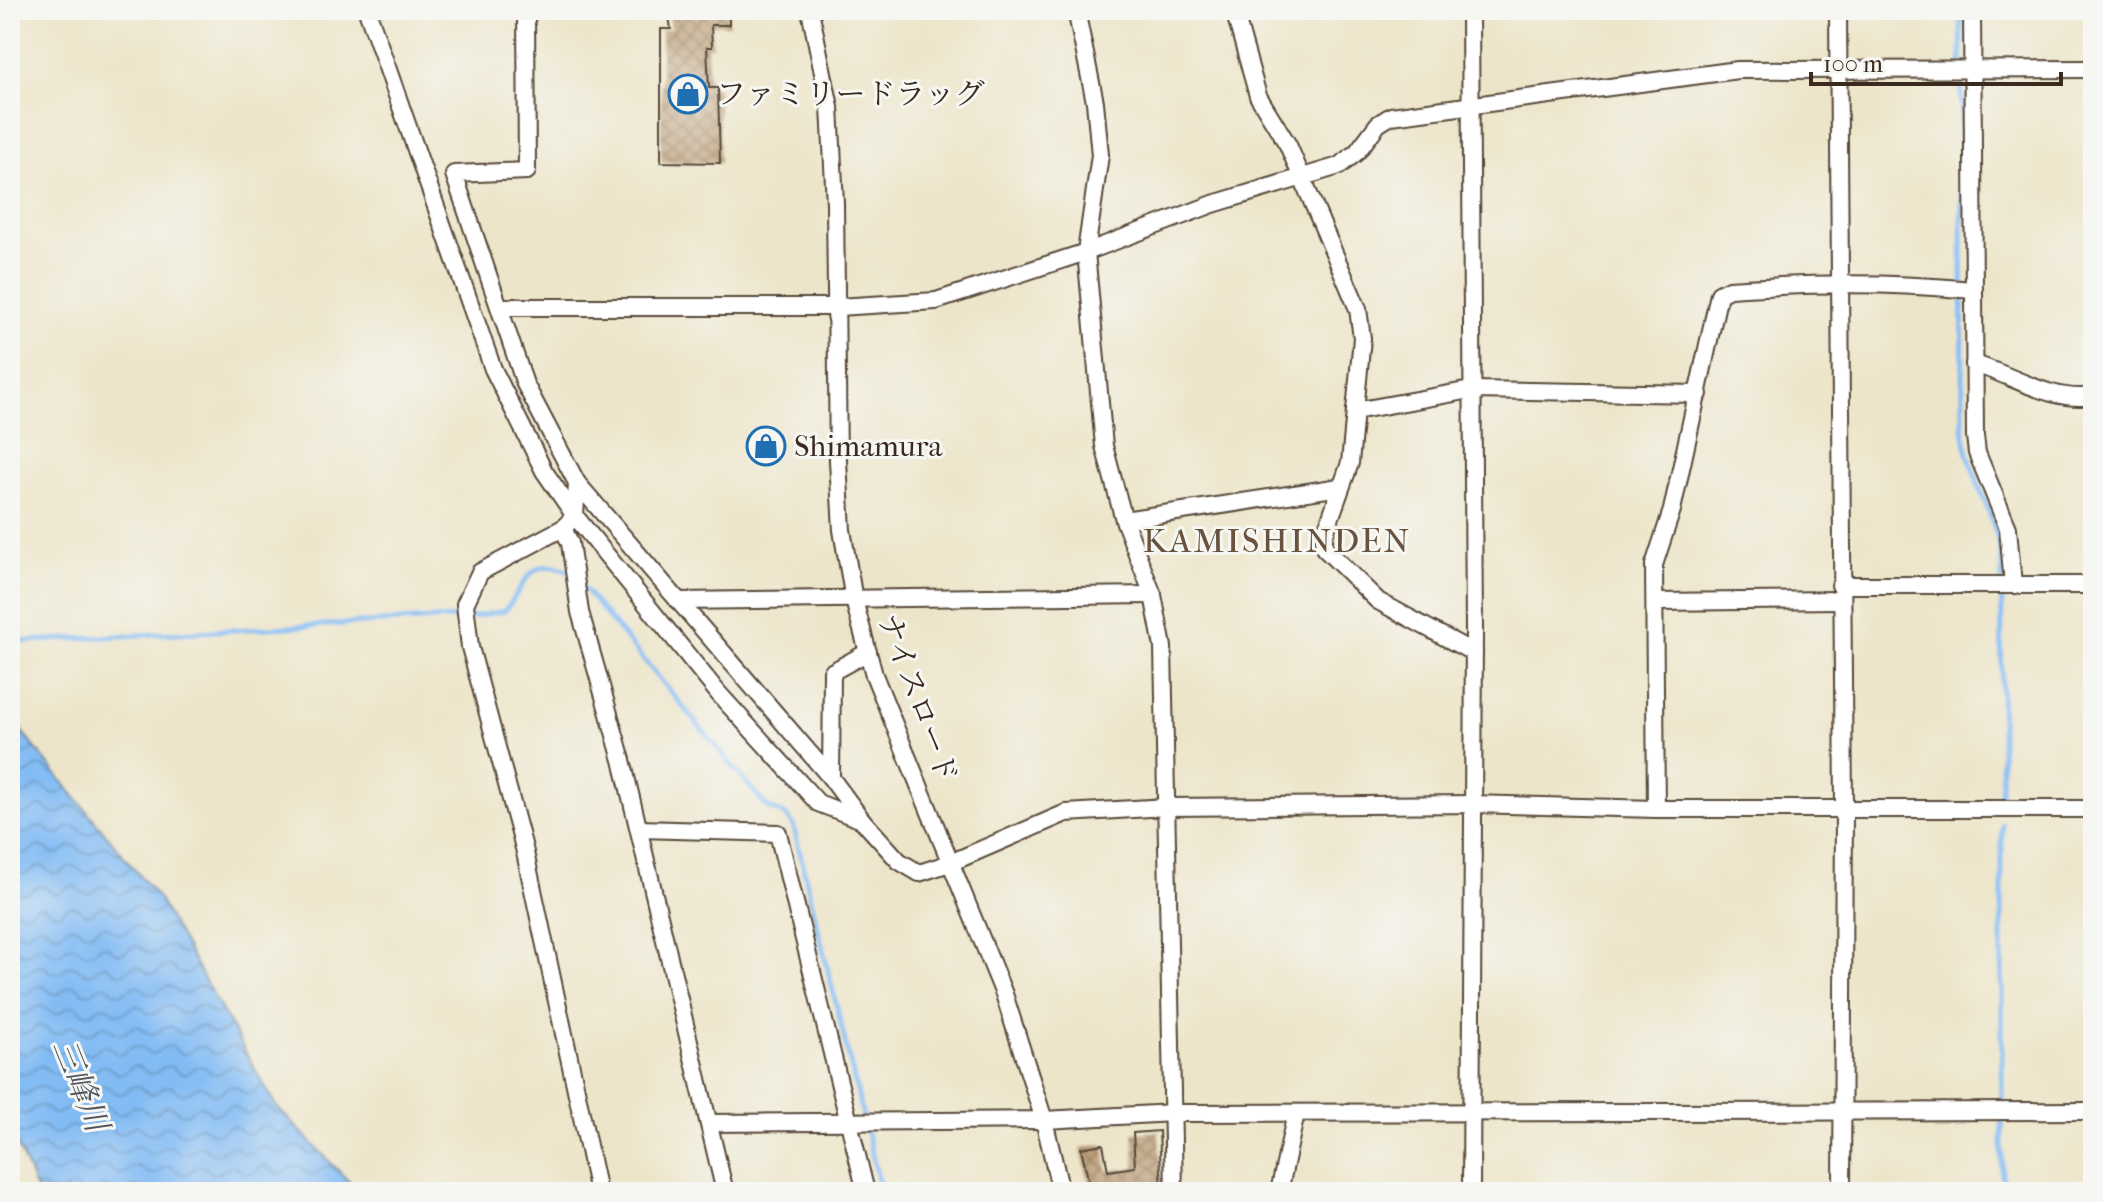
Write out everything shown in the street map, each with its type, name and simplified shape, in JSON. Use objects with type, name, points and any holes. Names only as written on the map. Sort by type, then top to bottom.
[{"type":"street","points":[[367,10],[493,369],[569,522],[818,803],[862,820]]},
{"type":"street","points":[[526,10],[527,171],[454,174],[525,384],[577,483],[831,778],[862,820],[899,861],[919,873],[950,863],[1066,813],[1167,807],[1472,804],[1656,809],[2093,809]]},
{"type":"street","name":"ナイスロード","points":[[810,10],[830,107],[842,530],[854,600],[868,652],[903,750],[1004,994],[1044,1120],[1061,1192]]},
{"type":"street","points":[[1076,10],[1095,102],[1100,155],[1086,252],[1104,446],[1124,520],[1153,595],[1163,647],[1174,1192]]},
{"type":"street","points":[[1234,10],[1258,96],[1288,145],[1358,309],[1362,338],[1350,463],[1324,536],[1324,548],[1378,601],[1474,653]]},
{"type":"street","points":[[1470,10],[1474,653],[1471,1192]]},
{"type":"street","points":[[1838,10],[1844,810],[1842,1192]]},
{"type":"street","points":[[1972,10],[1965,68],[1967,289],[1974,364],[1977,453],[2008,528],[2005,585]]},
{"type":"street","points":[[500,307],[837,307],[936,301],[1086,252],[1200,209],[1339,166],[1357,152],[1378,124],[1391,116],[1727,71],[2093,69]]},
{"type":"street","points":[[1656,809],[1654,565],[1672,510],[1719,294],[1729,289],[1839,282],[1967,289]]},
{"type":"street","points":[[1974,364],[2006,373],[2059,396],[2093,396]]},
{"type":"street","points":[[1355,411],[1471,390],[1699,394]]},
{"type":"street","points":[[577,483],[569,522],[580,612],[639,829],[725,1192]]},
{"type":"street","points":[[1124,520],[1340,487]]},
{"type":"street","points":[[569,522],[480,572],[465,604],[470,647],[524,848],[561,1008],[598,1192]]},
{"type":"street","points":[[1656,602],[2005,585],[2093,585]]},
{"type":"street","points":[[678,601],[1153,595]]},
{"type":"street","points":[[831,778],[832,672],[868,652]]},
{"type":"street","points":[[639,829],[778,833],[866,1192]]},
{"type":"street","points":[[709,1123],[1044,1120],[1174,1113],[2093,1111]]},
{"type":"street","points":[[1279,1192],[1296,1113]]},
{"type":"water","name":"三峰川","points":[[10,717],[158,898],[276,1106],[359,1192],[37,1192],[10,1127]]},
{"type":"building","points":[[668,10],[729,10],[729,25],[711,25],[712,47],[707,47],[709,88],[718,88],[720,163],[661,162],[661,29],[671,29]]},
{"type":"building","points":[[1159,1131],[1162,1192],[1136,1192],[1136,1187],[1091,1192],[1081,1148],[1103,1144],[1108,1171],[1135,1167],[1133,1133]]},
{"type":"waterway","points":[[1961,10],[1963,428],[1970,461],[1994,525],[2002,559],[2001,794]]},
{"type":"waterway","points":[[10,642],[473,617],[504,611],[536,570],[556,567],[570,572]]},
{"type":"waterway","points":[[581,585],[767,807],[785,815],[793,824],[881,1192]]},
{"type":"waterway","points":[[2002,824],[2002,1192]]},
{"type":"place","name":"ファミリードラッグ","points":[[688,94]]},
{"type":"place","name":"Shimamura","points":[[766,446]]},
{"type":"district","name":"KAMISHINDEN","points":[[1277,540]]}]
